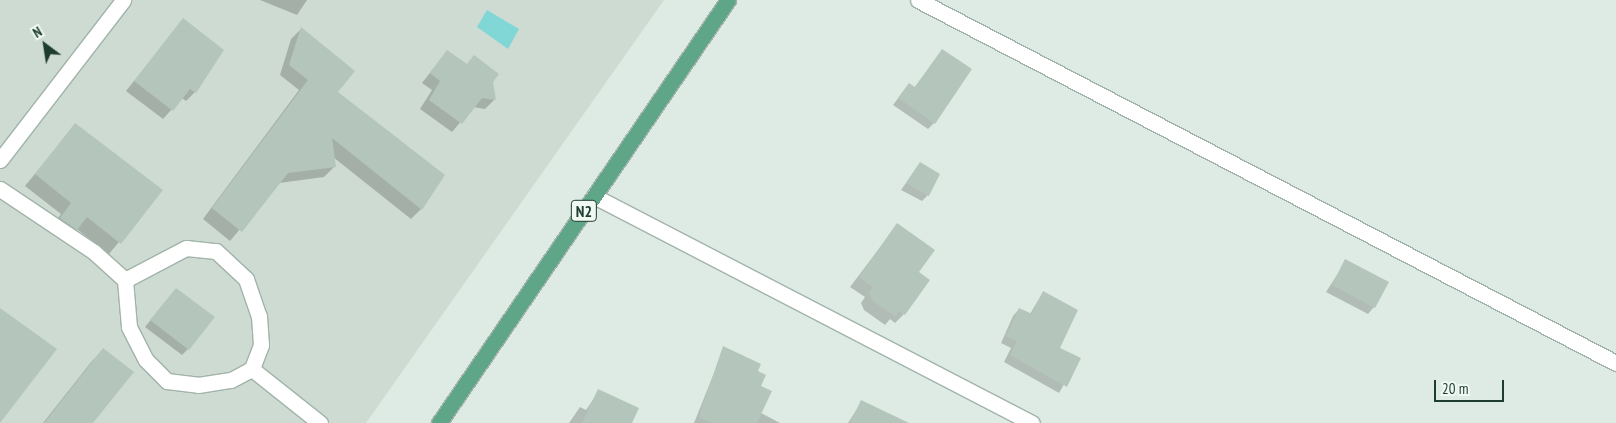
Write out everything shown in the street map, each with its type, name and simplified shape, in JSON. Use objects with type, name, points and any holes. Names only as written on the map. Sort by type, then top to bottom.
[{"type":"main road","name":"N2","points":[[440,423],[728,0]]},
{"type":"street","points":[[0,160],[123,0]]},
{"type":"street","points":[[918,0],[1616,363]]},
{"type":"street","points":[[0,189],[94,252],[125,280],[129,327],[146,360],[167,381],[198,385],[231,380],[252,369],[261,346],[260,316],[246,279],[216,251],[186,248],[125,280]]},
{"type":"street","points":[[594,196],[1032,423]]},
{"type":"street","points":[[252,369],[320,423]]},
{"type":"shaded area","points":[[0,0],[664,0],[366,423],[0,423]]},
{"type":"water","points":[[487,10],[519,29],[508,49],[477,27]]},
{"type":"building","points":[[183,18],[224,50],[196,93],[190,89],[173,111],[134,81]]},
{"type":"building","points":[[301,27],[355,71],[338,92],[445,175],[422,210],[332,138],[336,167],[288,173],[242,232],[212,208],[308,80],[289,65]]},
{"type":"building","points":[[942,49],[972,69],[935,124],[898,98],[909,83],[915,87]]},
{"type":"building","points":[[447,50],[467,64],[474,55],[499,74],[493,82],[496,100],[482,98],[462,124],[429,100],[440,81],[430,73]]},
{"type":"building","points":[[75,123],[163,190],[121,244],[87,217],[77,230],[60,218],[71,203],[35,174]]},
{"type":"building","points":[[920,162],[940,174],[929,196],[906,183]]},
{"type":"building","points":[[897,223],[935,250],[919,272],[930,280],[905,315],[899,311],[895,316],[873,301],[869,293],[873,287],[859,277]]},
{"type":"building","points":[[1345,259],[1389,282],[1375,308],[1332,285]]},
{"type":"building","points":[[176,288],[215,317],[189,350],[150,320]]},
{"type":"building","points":[[1043,291],[1078,310],[1060,348],[1081,358],[1067,387],[1010,355],[1017,341],[1006,336],[1019,308],[1032,314]]},
{"type":"building","points":[[0,308],[57,349],[0,423]]},
{"type":"building","points":[[723,346],[761,364],[758,371],[766,375],[761,386],[772,391],[757,423],[712,423],[699,417]]},
{"type":"building","points":[[103,348],[134,372],[93,423],[44,423]]},
{"type":"building","points":[[598,389],[639,408],[632,423],[582,423]]},
{"type":"building","points":[[861,400],[909,423],[850,423]]}]
